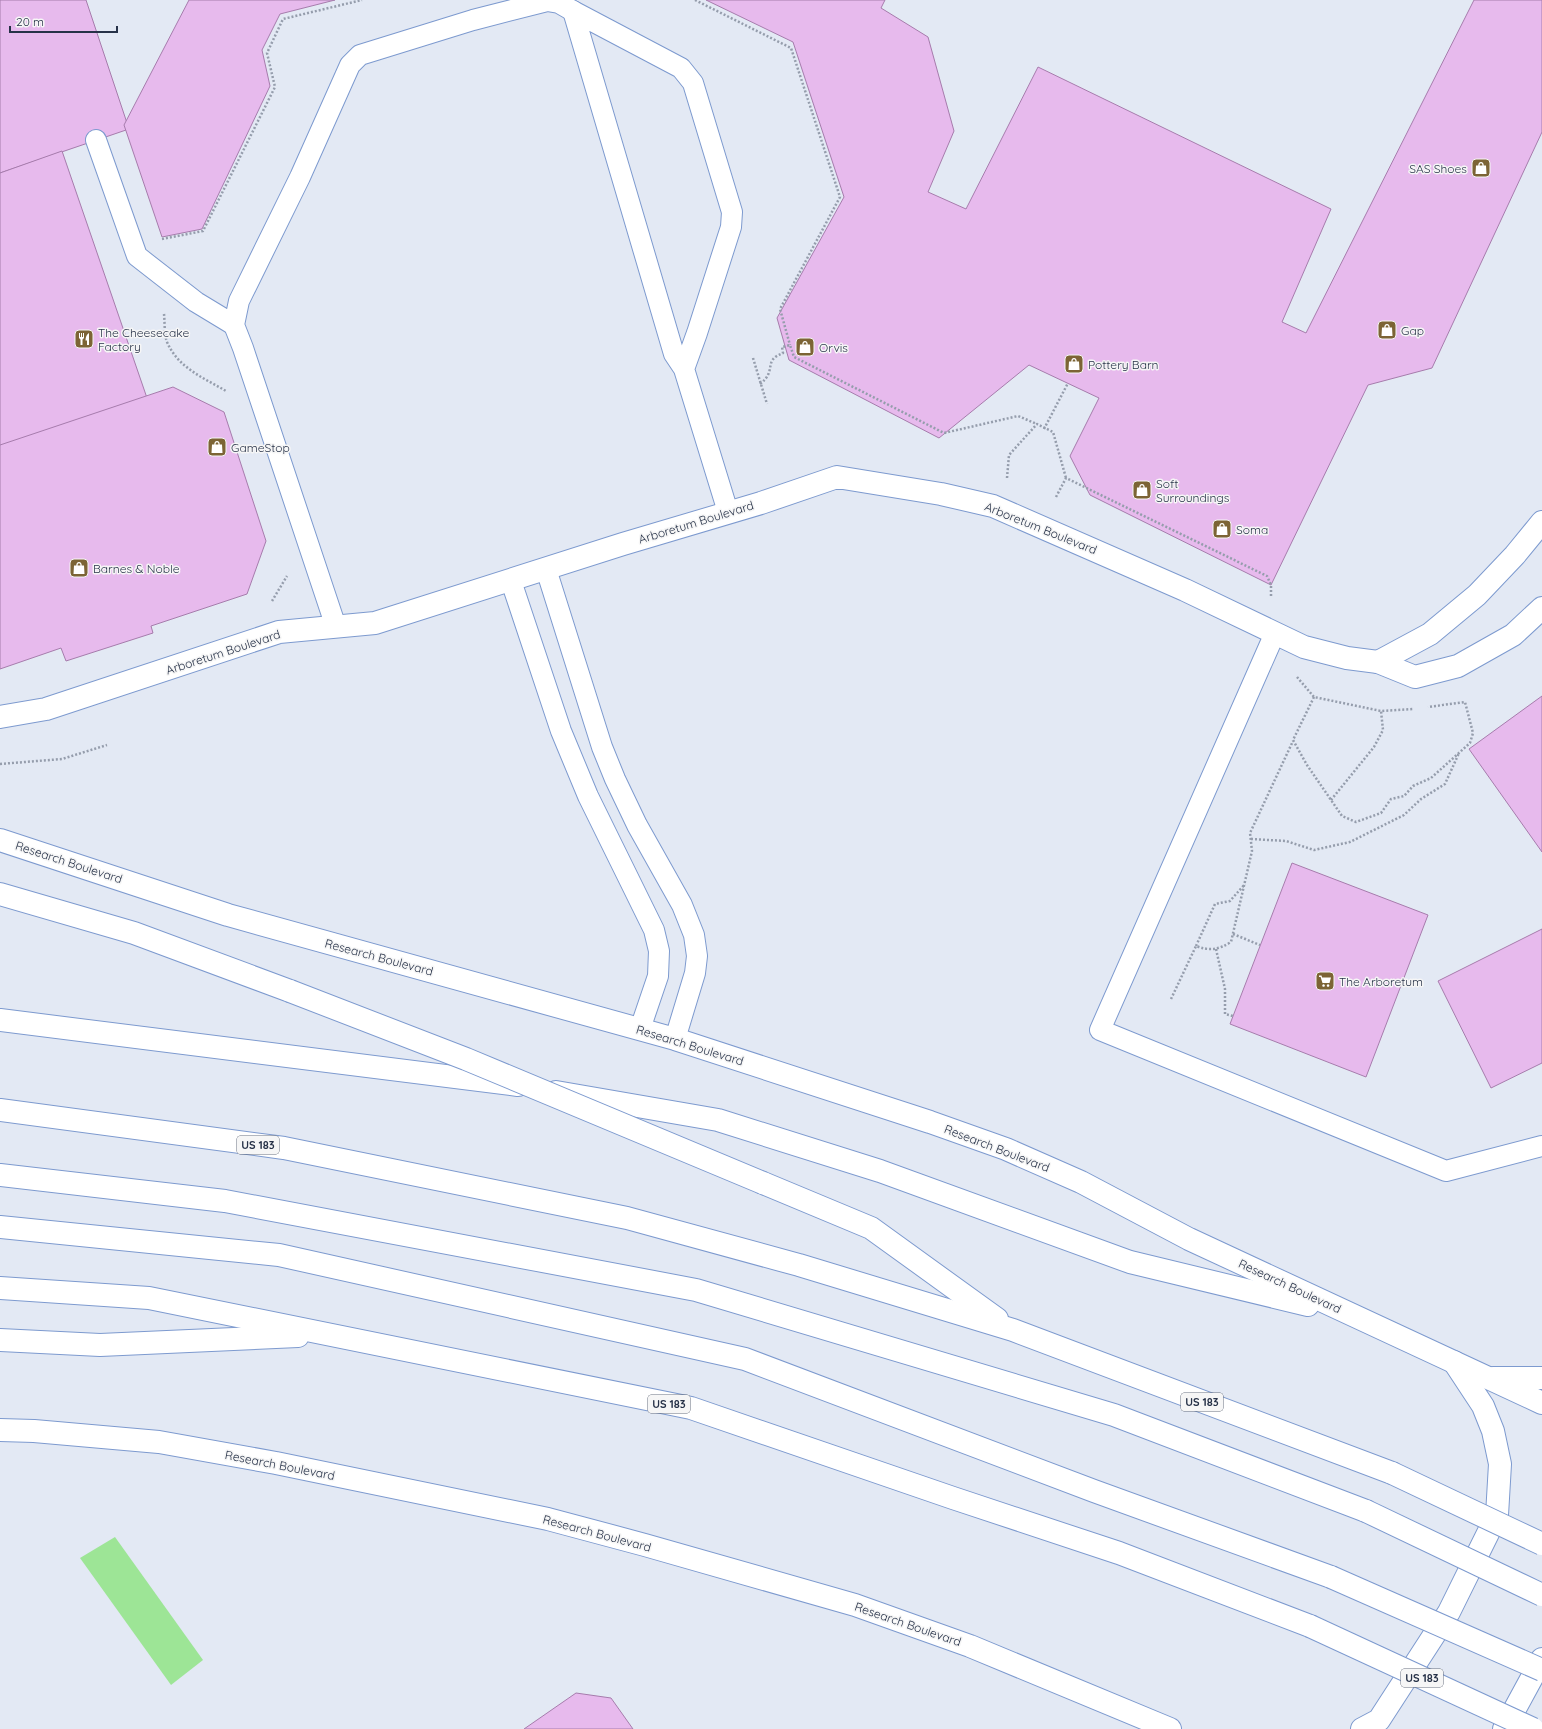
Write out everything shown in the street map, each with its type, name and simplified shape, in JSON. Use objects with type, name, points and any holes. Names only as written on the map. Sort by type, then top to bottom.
[{"type":"main road","name":"Arboretum Boulevard","points":[[0,717],[46,709],[279,632],[375,623],[837,477],[941,494],[993,506],[1185,590],[1304,647],[1347,658],[1378,662],[1415,677],[1458,666],[1513,634],[1542,608]]},
{"type":"main road","points":[[1378,662],[1430,634],[1477,595],[1515,556],[1542,522]]},
{"type":"main road","name":"Research Boulevard","points":[[0,840],[228,915],[674,1039],[930,1122],[1006,1149],[1081,1182],[1189,1239],[1542,1403]]},
{"type":"main road","points":[[0,894],[134,933],[290,991],[466,1059],[871,1228],[1013,1330]]},
{"type":"main road","name":"Research Boulevard","points":[[0,1020],[496,1081],[718,1120],[880,1172],[1130,1262],[1356,1316]]},
{"type":"main road","name":"US 183","points":[[0,1110],[284,1148],[627,1218],[799,1265],[1013,1330],[1392,1473],[1542,1544]]},
{"type":"main road","points":[[0,1175],[225,1200],[696,1290],[1114,1415],[1366,1511],[1542,1595]]},
{"type":"main road","points":[[0,1227],[280,1255],[745,1359],[1094,1491],[1331,1577],[1542,1670]]},
{"type":"main road","name":"US 183","points":[[0,1288],[149,1298],[334,1334],[691,1408],[1119,1553],[1310,1626],[1533,1729]]},
{"type":"main road","points":[[0,1340],[100,1345],[334,1334]]},
{"type":"main road","points":[[1362,1729],[1379,1720],[1449,1612],[1497,1516],[1500,1464],[1493,1431],[1483,1406],[1454,1362]]},
{"type":"main road","points":[[1487,1378],[1542,1378]]},
{"type":"main road","name":"Research Boulevard","points":[[0,1430],[34,1431],[159,1442],[276,1463],[548,1519],[855,1605],[970,1646],[1170,1729]]},
{"type":"main road","points":[[1504,1729],[1542,1658]]},
{"type":"lane","points":[[336,627],[234,324],[239,301],[300,177],[350,65],[360,55],[473,20],[547,2],[559,4],[681,68],[693,83],[732,212],[731,227],[684,369]]},
{"type":"lane","points":[[573,11],[674,354],[684,369],[728,512]]},
{"type":"lane","points":[[96,140],[137,256],[196,302],[234,324]]},
{"type":"lane","points":[[546,570],[602,747],[615,779],[637,825],[682,905],[694,936],[697,956],[696,973],[674,1039]]},
{"type":"lane","points":[[511,581],[567,746],[588,796],[654,930],[659,951],[658,976],[640,1029]]},
{"type":"lane","points":[[1275,634],[1100,1030],[1446,1171],[1542,1146]]},
{"type":"path","points":[[158,234],[160,239],[203,231],[275,87],[267,53],[284,19],[362,0]]},
{"type":"path","points":[[695,0],[791,48],[840,197],[780,309],[794,357],[944,434],[1018,416],[1052,432],[1066,478],[1056,497]]},
{"type":"path","points":[[161,308],[164,314],[167,341],[177,360],[189,370],[227,392]]},
{"type":"path","points":[[760,384],[766,379],[771,371],[770,362],[774,356],[783,353],[782,347],[790,345]]},
{"type":"path","points":[[753,358],[767,404]]},
{"type":"path","points":[[1044,429],[1068,383]]},
{"type":"path","points":[[1007,478],[1009,455],[1036,424]]},
{"type":"path","points":[[1066,478],[1267,576],[1270,585],[1271,599]]},
{"type":"path","points":[[267,603],[274,600],[290,571]]},
{"type":"path","points":[[1295,676],[1314,697],[1381,711],[1419,708]]},
{"type":"path","points":[[1196,946],[1206,950],[1216,949],[1221,948],[1231,942],[1252,851],[1250,833],[1314,697]]},
{"type":"path","points":[[1293,740],[1307,765],[1342,816],[1356,822],[1381,813],[1391,799],[1404,796],[1413,786],[1431,778],[1470,742],[1473,733],[1465,702],[1427,707]]},
{"type":"path","points":[[1331,800],[1374,747],[1383,730],[1381,711]]},
{"type":"path","points":[[0,764],[62,759],[107,745]]},
{"type":"path","points":[[1251,839],[1286,841],[1314,850],[1350,842],[1404,815],[1421,798],[1445,784],[1460,751]]},
{"type":"path","points":[[1171,999],[1216,904],[1230,901],[1245,883]]},
{"type":"path","points":[[1233,934],[1260,946]]},
{"type":"path","points":[[1216,949],[1225,989],[1225,1014],[1233,1016]]},
{"type":"shaded area","points":[[115,1537],[203,1660],[171,1685],[80,1558]]},
{"type":"building","points":[[0,0],[86,0],[129,129],[0,173]]},
{"type":"building","points":[[189,0],[335,0],[280,14],[262,50],[270,86],[202,229],[162,237],[124,125]]},
{"type":"building","points":[[706,0],[885,0],[881,8],[928,37],[954,131],[928,192],[966,209],[1038,67],[1331,209],[1282,322],[1306,333],[1474,0],[1542,0],[1542,132],[1432,368],[1368,385],[1271,585],[1090,495],[1070,456],[1099,398],[1029,365],[939,438],[789,360],[777,318],[844,197],[793,42]]},
{"type":"building","points":[[62,151],[147,398],[0,446],[0,173]]},
{"type":"building","points":[[173,387],[224,412],[266,541],[247,594],[151,626],[153,633],[66,661],[61,648],[0,669],[0,445]]},
{"type":"building","points":[[1542,696],[1542,852],[1469,749]]},
{"type":"building","name":"The Arboretum","points":[[1292,863],[1428,915],[1366,1077],[1230,1024]]},
{"type":"building","points":[[1542,929],[1542,1063],[1491,1088],[1438,981]]},
{"type":"building","points":[[576,1693],[611,1698],[633,1729],[524,1729]]},
{"type":"place","name":"SAS Shoes","points":[[1481,168]]},
{"type":"place","name":"Gap","points":[[1387,330]]},
{"type":"place","name":"The Cheesecake Factory","points":[[84,339]]},
{"type":"place","name":"Orvis","points":[[805,347]]},
{"type":"place","name":"Pottery Barn","points":[[1074,364]]},
{"type":"place","name":"GameStop","points":[[217,447]]},
{"type":"place","name":"Soft Surroundings","points":[[1142,490]]},
{"type":"place","name":"Soma","points":[[1222,529]]},
{"type":"place","name":"Barnes & Noble","points":[[79,568]]},
{"type":"place","name":"The Arboretum","points":[[1325,981]]}]
